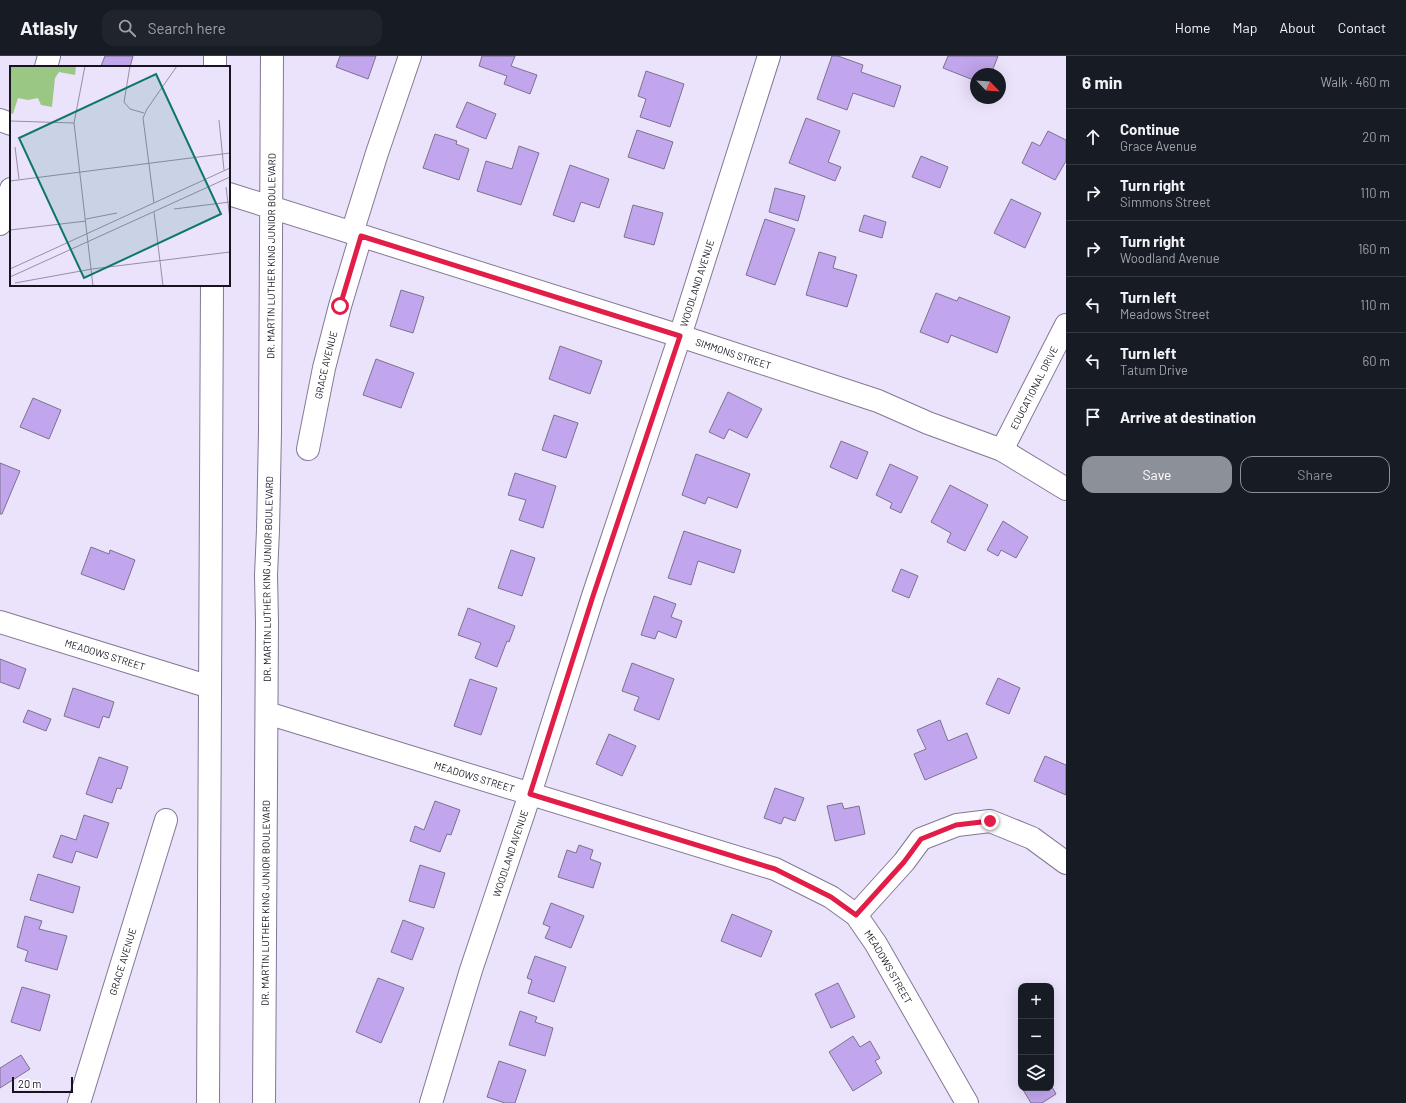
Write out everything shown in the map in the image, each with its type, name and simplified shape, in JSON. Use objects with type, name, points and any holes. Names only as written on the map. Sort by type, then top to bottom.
[{"type":"street","points":[[46,66],[49,56]]},
{"type":"street","name":"DR. MARTIN LUTHER KING JUNIOR BOULEVARD","points":[[264,1103],[267,713],[266,575],[270,454],[272,56]]},
{"type":"street","name":"GRACE AVENUE","points":[[308,449],[328,354],[377,152],[410,56]]},
{"type":"street","name":"WOODLAND AVENUE","points":[[431,1103],[471,970],[530,794],[593,596],[680,336],[769,56]]},
{"type":"street","points":[[0,120],[10,124]]},
{"type":"street","points":[[0,224],[10,192]]},
{"type":"street","name":"SIMMONS STREET","points":[[230,194],[680,336],[878,401],[928,423],[1002,450],[1066,489]]},
{"type":"street","points":[[208,1103],[212,286]]},
{"type":"street","name":"EDUCATIONAL DRIVE","points":[[1002,450],[1066,325]]},
{"type":"street","name":"MEADOWS STREET","points":[[0,622],[210,687]]},
{"type":"street","name":"MEADOWS STREET","points":[[267,713],[775,869],[831,897],[856,915],[876,944],[967,1103]]},
{"type":"street","name":"GRACE AVENUE","points":[[79,1103],[166,820]]},
{"type":"street","points":[[856,915],[904,862],[921,839],[956,825],[990,821],[1032,838],[1066,863]]},
{"type":"building","points":[[105,56],[133,56],[130,66],[101,66]]},
{"type":"building","points":[[340,56],[376,56],[368,79],[336,67]]},
{"type":"building","points":[[482,56],[515,56],[511,66],[537,75],[530,94],[504,84],[507,76],[479,66]]},
{"type":"building","points":[[832,56],[838,56],[863,65],[861,72],[901,86],[894,107],[853,93],[847,110],[817,99]]},
{"type":"building","points":[[948,56],[998,56],[993,68],[970,68],[970,79],[943,68]]},
{"type":"building","points":[[646,71],[684,84],[670,127],[640,117],[646,99],[638,96]]},
{"type":"building","points":[[467,102],[496,114],[486,139],[456,127]]},
{"type":"building","points":[[806,118],[840,131],[828,162],[841,167],[835,181],[789,163]]},
{"type":"building","points":[[637,130],[673,142],[664,169],[628,157]]},
{"type":"building","points":[[1048,131],[1066,140],[1066,161],[1055,180],[1022,163],[1032,142],[1040,146]]},
{"type":"building","points":[[435,134],[457,141],[456,144],[469,149],[459,180],[423,168]]},
{"type":"building","points":[[519,146],[539,153],[521,205],[477,191],[486,161],[512,169]]},
{"type":"building","points":[[921,156],[948,167],[940,188],[912,177]]},
{"type":"building","points":[[570,165],[609,179],[599,208],[581,202],[574,222],[553,215]]},
{"type":"building","points":[[775,188],[805,196],[798,221],[769,212]]},
{"type":"building","points":[[1011,199],[1041,213],[1025,248],[994,233]]},
{"type":"building","points":[[633,205],[663,213],[654,245],[624,237]]},
{"type":"building","points":[[864,215],[886,222],[882,238],[859,231]]},
{"type":"building","points":[[765,219],[795,229],[775,285],[746,275]]},
{"type":"building","points":[[819,252],[836,257],[833,268],[857,275],[847,307],[806,295]]},
{"type":"building","points":[[401,290],[424,297],[413,333],[390,326]]},
{"type":"building","points":[[936,293],[957,301],[959,297],[1010,317],[997,353],[951,335],[948,343],[920,332]]},
{"type":"building","points":[[560,346],[602,361],[590,394],[549,379]]},
{"type":"building","points":[[376,359],[414,373],[401,408],[363,395]]},
{"type":"building","points":[[728,392],[762,409],[747,438],[729,429],[724,439],[709,432]]},
{"type":"building","points":[[33,398],[61,410],[49,439],[20,427]]},
{"type":"building","points":[[554,415],[578,423],[566,458],[542,450]]},
{"type":"building","points":[[841,441],[868,452],[857,479],[830,467]]},
{"type":"building","points":[[696,454],[750,474],[737,508],[708,497],[705,504],[682,495]]},
{"type":"building","points":[[0,463],[20,471],[2,514],[0,514]]},
{"type":"building","points":[[890,464],[918,477],[901,513],[890,508],[892,503],[876,495]]},
{"type":"building","points":[[515,473],[556,486],[543,528],[519,520],[526,500],[508,495]]},
{"type":"building","points":[[950,485],[988,505],[965,551],[947,542],[951,533],[931,522]]},
{"type":"building","points":[[1003,521],[1028,537],[1016,558],[1001,550],[998,556],[987,550]]},
{"type":"building","points":[[684,531],[741,550],[734,573],[698,561],[691,585],[668,578]]},
{"type":"building","points":[[91,547],[109,554],[110,550],[135,560],[124,590],[81,574]]},
{"type":"building","points":[[511,550],[535,558],[522,596],[498,588]]},
{"type":"building","points":[[901,569],[918,576],[909,598],[892,591]]},
{"type":"building","points":[[654,596],[676,604],[671,617],[682,621],[676,638],[658,631],[655,639],[641,635]]},
{"type":"building","points":[[468,608],[515,626],[509,642],[507,641],[497,667],[475,658],[481,643],[458,635]]},
{"type":"building","points":[[0,659],[26,669],[19,689],[0,682]]},
{"type":"building","points":[[632,663],[674,679],[659,720],[634,710],[639,697],[622,691]]},
{"type":"building","points":[[998,678],[1020,688],[1009,714],[986,704]]},
{"type":"building","points":[[470,679],[497,688],[481,735],[454,726]]},
{"type":"building","points":[[73,688],[114,702],[109,718],[103,716],[99,728],[64,716]]},
{"type":"building","points":[[28,710],[51,719],[46,731],[23,722]]},
{"type":"building","points":[[940,720],[948,741],[967,733],[977,758],[925,780],[914,754],[926,749],[917,730]]},
{"type":"building","points":[[609,734],[636,746],[622,776],[596,764]]},
{"type":"building","points":[[1045,756],[1066,765],[1066,795],[1034,781]]},
{"type":"building","points":[[99,757],[128,767],[121,789],[117,788],[112,803],[86,794]]},
{"type":"building","points":[[775,788],[804,798],[795,821],[784,817],[781,824],[764,818]]},
{"type":"building","points":[[435,801],[460,810],[451,835],[447,834],[440,852],[410,841],[415,826],[424,830]]},
{"type":"building","points":[[842,803],[844,809],[859,806],[865,834],[835,841],[827,806]]},
{"type":"building","points":[[84,815],[109,823],[97,858],[76,851],[72,863],[53,857],[61,835],[76,840]]},
{"type":"building","points":[[579,845],[593,850],[590,859],[601,863],[593,888],[558,877],[567,850],[576,853]]},
{"type":"building","points":[[420,865],[445,873],[434,908],[409,901]]},
{"type":"building","points":[[38,874],[80,887],[73,913],[30,900]]},
{"type":"building","points":[[551,903],[584,916],[571,948],[545,938],[550,927],[543,924]]},
{"type":"building","points":[[732,914],[772,931],[761,957],[721,941]]},
{"type":"building","points":[[25,916],[42,921],[39,929],[67,936],[57,970],[25,961],[28,951],[17,947]]},
{"type":"building","points":[[403,920],[424,928],[412,960],[391,952]]},
{"type":"building","points":[[535,956],[566,967],[554,1002],[528,993],[532,980],[527,978]]},
{"type":"building","points":[[378,978],[404,988],[381,1043],[356,1032]]},
{"type":"building","points":[[838,983],[855,1017],[831,1028],[815,994]]},
{"type":"building","points":[[22,987],[50,995],[40,1031],[11,1022]]},
{"type":"building","points":[[520,1011],[537,1017],[535,1022],[553,1028],[545,1056],[509,1045]]},
{"type":"building","points":[[853,1036],[860,1047],[870,1041],[880,1058],[875,1061],[882,1073],[853,1091],[829,1052]]},
{"type":"building","points":[[21,1055],[30,1069],[0,1088],[0,1068]]},
{"type":"building","points":[[499,1061],[526,1070],[515,1103],[505,1103],[487,1097]]},
{"type":"building","points":[[1054,1090],[1056,1094],[1042,1103],[1031,1103],[1024,1091]]},
{"type":"route","points":[[340,306],[361,236],[680,336],[593,596],[530,794],[775,869],[831,897],[856,915],[904,862],[921,839],[956,825],[990,821]]}]
